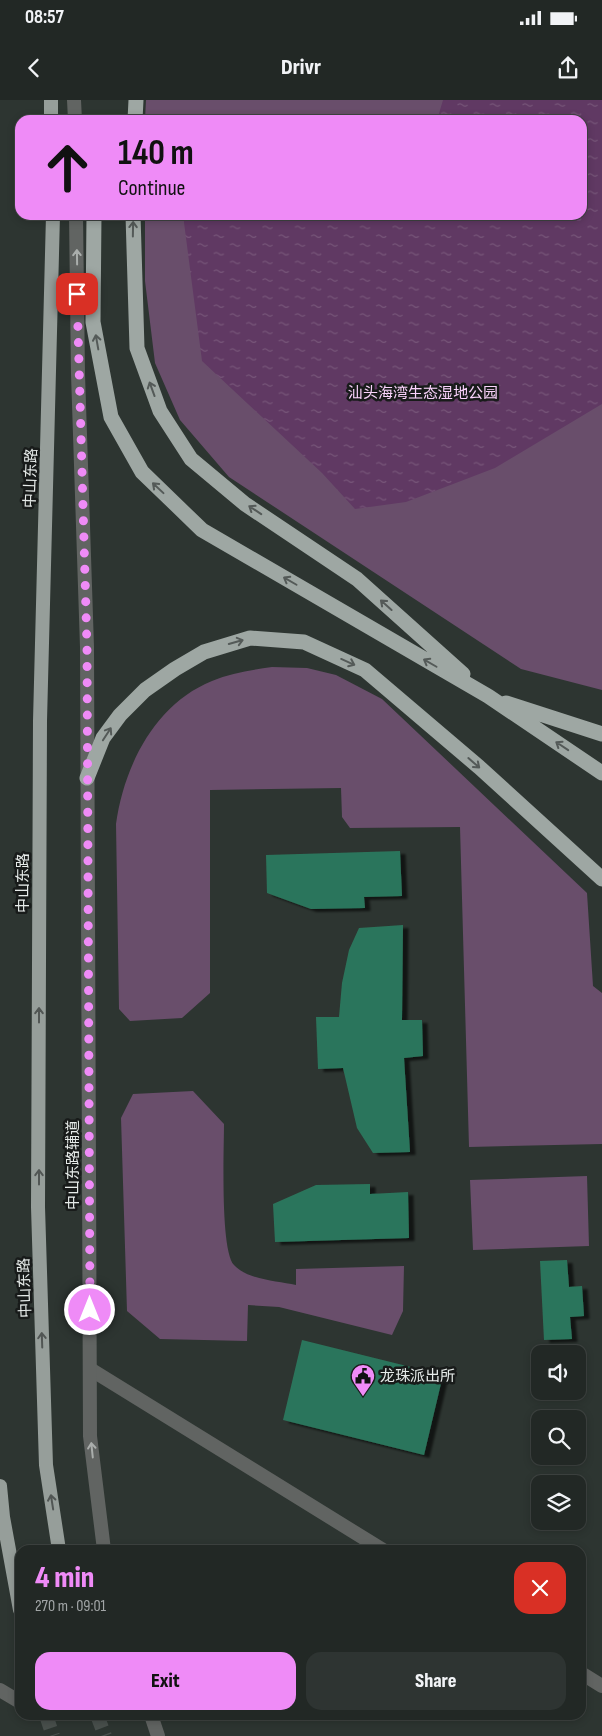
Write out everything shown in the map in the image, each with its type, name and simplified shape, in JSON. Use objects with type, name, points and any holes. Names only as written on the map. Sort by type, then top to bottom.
[{"type":"highway","points":[[51,100],[51,115]]},
{"type":"highway","points":[[135,115],[136,100]]},
{"type":"highway","name":"中山东路","points":[[53,220],[40,721],[38,1207],[46,1465],[58,1545]]},
{"type":"highway","points":[[94,220],[93,322],[111,417],[142,472],[202,530],[488,696],[602,773]]},
{"type":"highway","points":[[133,220],[137,348],[160,411],[191,459],[245,504],[356,579],[488,696],[602,734]]},
{"type":"highway","points":[[88,778],[104,738],[120,715],[145,690],[175,669],[204,652],[250,638],[304,642],[366,670],[479,768],[602,879]]},
{"type":"highway","points":[[0,1486],[3,1517],[15,1583]]},
{"type":"street","points":[[74,100],[75,115]]},
{"type":"street","name":"中山东路辅道","points":[[76,220],[78,374],[87,647],[90,1436],[103,1545]]},
{"type":"street","points":[[90,1369],[375,1545]]},
{"type":"street","points":[[586,1676],[602,1686]]},
{"type":"street","points":[[0,1690],[15,1699]]},
{"type":"street","points":[[153,1720],[158,1736]]},
{"type":"green space","name":"汕头海湾生态湿地公园","points":[[146,100],[602,100],[602,690],[521,669],[229,477],[180,420],[155,363],[145,281],[145,220],[587,220],[587,115],[145,115]]},
{"type":"green space","points":[[272,667],[307,668],[336,675],[382,699],[587,893],[593,986],[602,993],[602,1144],[469,1147],[460,827],[350,828],[342,817],[341,788],[210,790],[210,993],[182,1018],[130,1021],[119,1009],[116,824],[126,780],[135,759],[159,721],[174,705],[192,691],[227,676]]},
{"type":"green space","points":[[193,1091],[224,1124],[223,1176],[225,1220],[230,1256],[234,1265],[255,1277],[296,1285],[296,1269],[404,1266],[403,1311],[392,1335],[279,1307],[248,1305],[247,1341],[160,1339],[127,1311],[121,1118],[133,1094]]},
{"type":"green space","points":[[587,1176],[589,1246],[473,1250],[470,1180]]},
{"type":"water","points":[[443,100],[602,100],[602,404],[495,468],[406,502],[355,509],[322,473],[202,361],[184,220],[587,220],[587,115],[438,115]]},
{"type":"building","points":[[400,851],[402,896],[364,897],[365,908],[311,909],[267,893],[266,855]]},
{"type":"building","points":[[403,925],[402,1020],[422,1020],[423,1056],[404,1058],[410,1152],[373,1153],[357,1128],[343,1068],[318,1069],[316,1017],[339,1017],[342,983],[349,950],[359,928]]},
{"type":"building","points":[[370,1184],[370,1194],[408,1192],[409,1238],[275,1242],[273,1204],[316,1185]]},
{"type":"building","points":[[567,1260],[569,1287],[582,1286],[584,1316],[570,1317],[572,1339],[544,1340],[540,1261]]},
{"type":"building","name":"龙珠派出所","points":[[302,1340],[443,1375],[424,1455],[283,1420]]},
{"type":"tunnel","points":[[48,1720],[53,1736]]},
{"type":"tunnel","points":[[99,1720],[105,1736]]},
{"type":"place","name":"龙珠派出所","points":[[363,1397]]},
{"type":"route","points":[[77,294],[87,647],[90,1310]]}]
